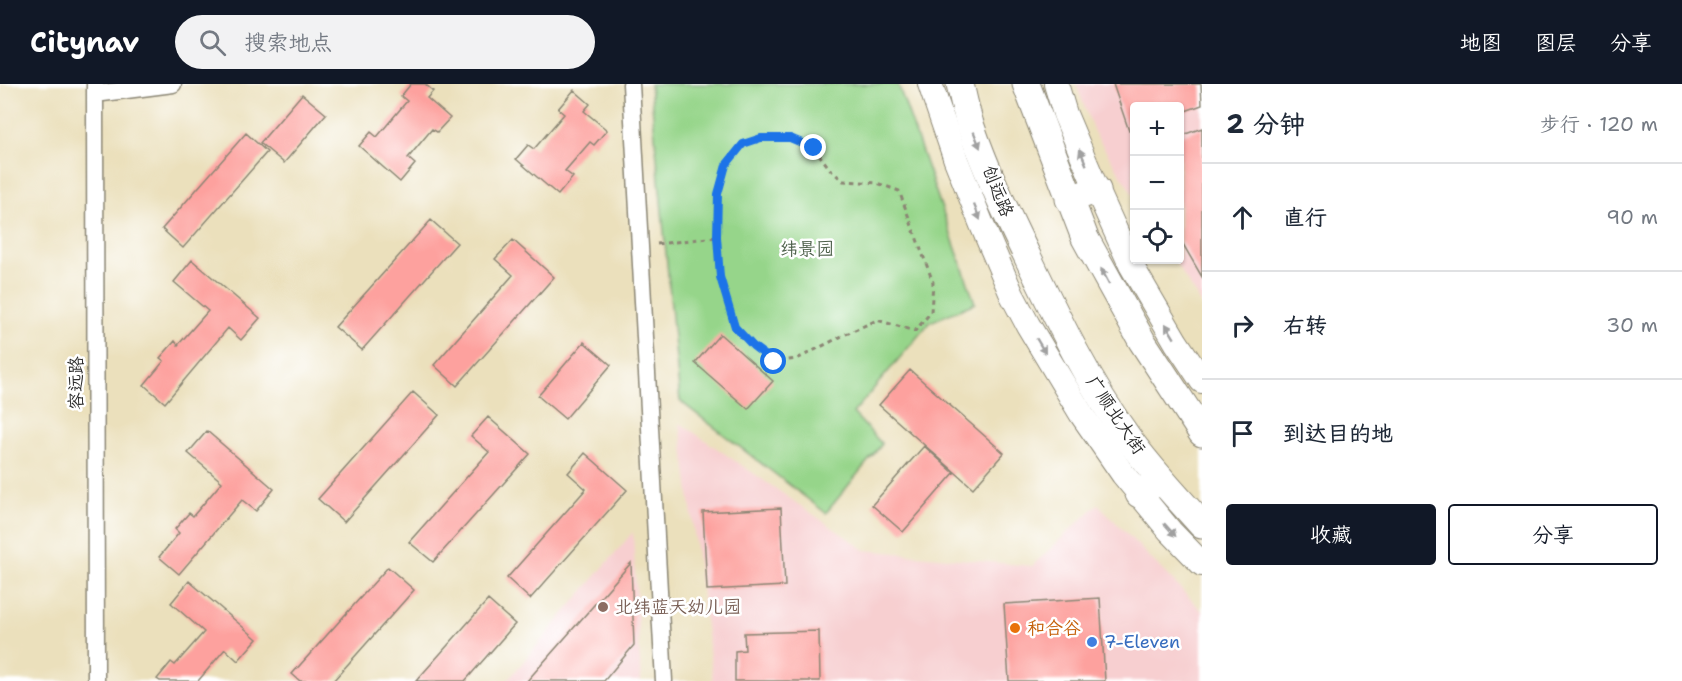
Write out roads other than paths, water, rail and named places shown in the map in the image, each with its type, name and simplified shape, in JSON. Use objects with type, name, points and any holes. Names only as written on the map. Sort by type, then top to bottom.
[{"type":"main road","name":"创远路","points":[[960,84],[970,124],[1007,215],[1045,295]]},
{"type":"main road","points":[[1026,84],[1085,238],[1142,341],[1202,433]]},
{"type":"main road","points":[[1069,199],[1097,190]]},
{"type":"main road","name":"广顺北大街","points":[[1045,295],[1101,397],[1128,439],[1150,486],[1202,525]]},
{"type":"street","points":[[95,89],[173,84]]},
{"type":"street","points":[[631,84],[664,681]]},
{"type":"street","points":[[930,84],[956,160],[1012,295],[1082,416],[1122,474],[1150,486],[1170,531],[1202,564]]},
{"type":"street","points":[[1056,84],[1065,114],[1131,266],[1202,381]]},
{"type":"street","name":"容远路","points":[[95,89],[96,681]]},
{"type":"place","name":"北纬蓝天幼儿园","points":[[603,607]]},
{"type":"place","name":"和合谷","points":[[1015,628]]},
{"type":"place","name":"7-Eleven","points":[[1092,642]]},
{"type":"park label","name":"纬景园","points":[[807,249]]}]
